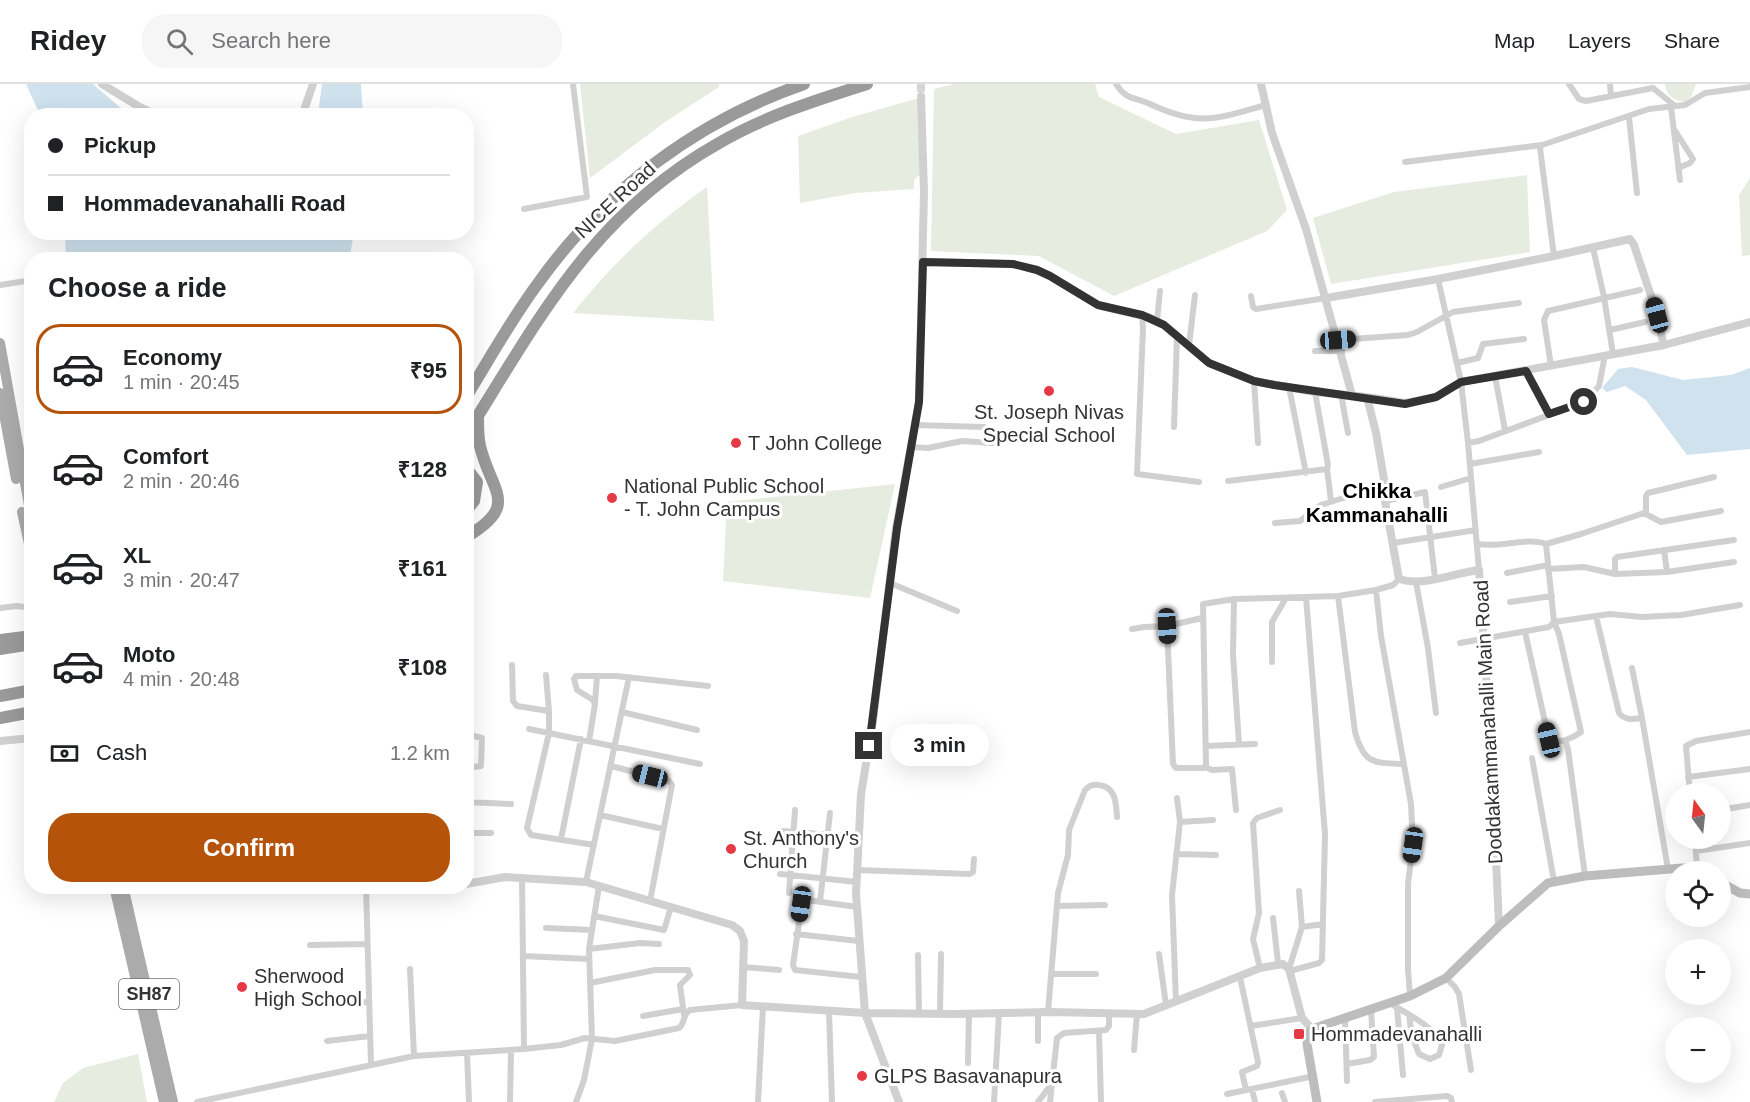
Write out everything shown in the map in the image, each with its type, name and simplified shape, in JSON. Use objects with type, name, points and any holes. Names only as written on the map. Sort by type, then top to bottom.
[{"type":"highway","name":"NICE Road","points":[[474,384],[538,283],[580,231],[620,190],[664,156],[711,125],[765,99],[804,84]]},
{"type":"highway","name":"NICE Road","points":[[474,423],[509,364],[565,280],[599,239],[635,204],[674,172],[721,142],[778,114],[867,84]]},
{"type":"highway","points":[[474,532],[487,524],[494,516],[499,495],[480,447],[478,417]]},
{"type":"highway","points":[[0,640],[24,637]]},
{"type":"highway","points":[[0,649],[24,645]]},
{"type":"highway","points":[[0,696],[24,691]]},
{"type":"highway","points":[[0,718],[24,713]]},
{"type":"main road","points":[[0,343],[3,384],[24,484]]},
{"type":"main road","points":[[0,393],[24,517]]},
{"type":"main road","points":[[1317,1102],[1307,1044],[1312,1029],[1371,1009],[1393,1005],[1446,978],[1540,889],[1554,881],[1665,869]]},
{"type":"main road","points":[[1731,888],[1740,893],[1750,894]]},
{"type":"main road","name":"SH87","points":[[116,894],[164,1102]]},
{"type":"main road","name":"SH87","points":[[125,894],[173,1102]]},
{"type":"street","points":[[102,84],[142,108]]},
{"type":"street","points":[[305,108],[313,84]]},
{"type":"street","points":[[524,209],[587,197],[573,84]]},
{"type":"street","points":[[1116,84],[1124,96],[1185,118],[1215,119],[1266,105]]},
{"type":"street","points":[[1261,84],[1272,133],[1306,230],[1342,351],[1352,395]]},
{"type":"street","points":[[1569,84],[1574,94],[1583,101],[1656,86],[1673,107],[1673,128],[1680,180]]},
{"type":"street","points":[[1610,84],[1611,96]]},
{"type":"street","points":[[1701,84],[1705,93]]},
{"type":"street","points":[[1405,162],[1542,145],[1654,108],[1685,105],[1705,93],[1729,87],[1750,87]]},
{"type":"street","points":[[899,1102],[865,1013],[858,941],[857,870],[861,794],[873,721],[897,528],[919,402],[924,192],[921,96]]},
{"type":"street","points":[[1629,117],[1637,193]]},
{"type":"street","points":[[1673,128],[1692,159],[1690,163],[1678,168]]},
{"type":"street","points":[[1542,145],[1540,148],[1554,256]]},
{"type":"street","points":[[1251,296],[1253,307],[1256,309],[1438,279],[1593,248],[1626,239],[1633,241],[1664,345]]},
{"type":"street","points":[[1468,442],[1479,441],[1584,402],[1599,386],[1609,355],[1610,330],[1593,248]]},
{"type":"street","points":[[923,262],[1013,264],[1050,276],[1098,305],[1142,315],[1157,321],[1209,363],[1254,381],[1405,404],[1436,397],[1461,382],[1664,345],[1750,322]]},
{"type":"street","points":[[1438,279],[1461,382],[1479,570]]},
{"type":"street","points":[[0,285],[24,281]]},
{"type":"street","points":[[1551,366],[1545,313],[1551,309],[1640,290]]},
{"type":"street","points":[[1157,321],[1160,291]]},
{"type":"street","points":[[1189,345],[1194,295]]},
{"type":"street","points":[[1338,340],[1412,334],[1453,312],[1519,303]]},
{"type":"street","points":[[1142,315],[1137,474],[1198,482]]},
{"type":"street","points":[[1610,330],[1645,322]]},
{"type":"street","points":[[1174,427],[1178,336]]},
{"type":"street","points":[[1456,363],[1478,358],[1483,344],[1524,339]]},
{"type":"street","points":[[1315,351],[1342,351]]},
{"type":"street","points":[[1526,371],[1549,414]]},
{"type":"street","points":[[1495,376],[1505,430]]},
{"type":"street","points":[[1254,381],[1258,443]]},
{"type":"street","points":[[1289,387],[1306,473]]},
{"type":"street","points":[[1315,392],[1328,465],[1331,501]]},
{"type":"street","points":[[1341,394],[1348,433]]},
{"type":"street","points":[[1205,767],[1203,603],[1338,596],[1376,590],[1393,585],[1399,579],[1376,433],[1367,397]]},
{"type":"street","points":[[915,425],[984,427]]},
{"type":"street","points":[[911,447],[928,448],[962,441],[992,443]]},
{"type":"street","points":[[1470,464],[1539,452]]},
{"type":"street","points":[[1228,481],[1327,470]]},
{"type":"street","points":[[1646,513],[1648,493],[1714,477]]},
{"type":"street","points":[[1441,487],[1471,478]]},
{"type":"street","points":[[1275,523],[1300,521],[1321,505],[1385,485]]},
{"type":"street","points":[[1385,501],[1425,492],[1435,578]]},
{"type":"street","points":[[1646,513],[1659,522],[1721,510]]},
{"type":"street","points":[[1478,544],[1490,546],[1538,541],[1546,543],[1646,513]]},
{"type":"street","points":[[1393,543],[1476,530]]},
{"type":"street","points":[[1615,574],[1616,558],[1734,540]]},
{"type":"street","points":[[1525,632],[1549,740],[1554,742],[1565,740],[1581,732],[1559,634],[1554,622],[1546,543]]},
{"type":"street","points":[[1664,550],[1667,572]]},
{"type":"street","points":[[1507,573],[1548,567],[1584,567],[1615,574],[1667,572],[1734,562]]},
{"type":"street","name":"Doddakammanahalli Main Road","points":[[1399,579],[1416,582],[1479,570],[1491,747],[1499,926]]},
{"type":"street","points":[[1416,582],[1428,648],[1436,713]]},
{"type":"street","points":[[890,583],[957,611]]},
{"type":"street","points":[[1376,590],[1381,636],[1411,804],[1413,845],[1408,883],[1410,996]]},
{"type":"street","points":[[1338,596],[1358,743],[1362,753],[1372,762],[1404,764]]},
{"type":"street","points":[[1510,602],[1552,596]]},
{"type":"street","points":[[1289,970],[1321,962],[1323,924],[1325,834],[1306,597]]},
{"type":"street","points":[[1272,662],[1272,622],[1286,598]]},
{"type":"street","points":[[1234,600],[1233,655],[1239,744]]},
{"type":"street","points":[[1460,643],[1549,627],[1554,622],[1618,613],[1642,617],[1681,615],[1740,605]]},
{"type":"street","points":[[0,608],[24,608]]},
{"type":"street","points":[[1596,616],[1619,713],[1624,718],[1642,718]]},
{"type":"street","points":[[1132,630],[1167,626],[1202,618]]},
{"type":"street","points":[[1167,626],[1173,764],[1176,768],[1232,769],[1236,810]]},
{"type":"street","points":[[512,666],[513,701],[517,706],[549,711]]},
{"type":"street","points":[[1632,668],[1667,861]]},
{"type":"street","points":[[546,675],[549,732],[527,828],[531,835],[594,845]]},
{"type":"street","points":[[595,704],[577,690],[574,680],[576,676],[629,678],[708,686]]},
{"type":"street","points":[[561,839],[595,704],[597,676]]},
{"type":"street","points":[[586,882],[629,678]]},
{"type":"street","points":[[622,712],[697,730]]},
{"type":"street","points":[[529,729],[700,764]]},
{"type":"street","points":[[1689,783],[1685,750],[1689,744],[1750,732]]},
{"type":"street","points":[[474,735],[482,738],[481,766],[474,767]]},
{"type":"street","points":[[0,741],[24,739]]},
{"type":"street","points":[[1565,740],[1585,876]]},
{"type":"street","points":[[1206,746],[1255,744]]},
{"type":"street","points":[[1532,758],[1554,881]]},
{"type":"street","points":[[611,766],[670,783],[672,788],[650,901]]},
{"type":"street","points":[[1688,777],[1750,769]]},
{"type":"street","points":[[1048,1011],[1057,906],[1068,855],[1070,830],[1085,790],[1089,786],[1100,785],[1108,788],[1114,794],[1117,817]]},
{"type":"street","points":[[1176,1002],[1172,895],[1180,822],[1177,798]]},
{"type":"street","points":[[474,802],[511,804]]},
{"type":"street","points":[[1731,808],[1750,805]]},
{"type":"street","points":[[789,893],[795,810]]},
{"type":"street","points":[[1260,968],[1253,939],[1259,913],[1253,823],[1257,818],[1280,810]]},
{"type":"street","points":[[820,902],[830,813]]},
{"type":"street","points":[[600,815],[663,829]]},
{"type":"street","points":[[1180,822],[1214,820]]},
{"type":"street","points":[[782,831],[859,837]]},
{"type":"street","points":[[474,833],[491,833]]},
{"type":"street","points":[[1698,861],[1696,851],[1750,843]]},
{"type":"street","points":[[1176,854],[1216,855]]},
{"type":"street","points":[[857,870],[969,874],[973,872],[974,859]]},
{"type":"street","points":[[780,874],[857,882]]},
{"type":"street","points":[[474,883],[505,877],[586,882],[732,925],[740,930],[744,941],[742,1005]]},
{"type":"street","points":[[522,877],[524,1049]]},
{"type":"street","points":[[579,1102],[592,1039],[589,949],[599,886]]},
{"type":"street","points":[[1289,970],[1302,927],[1299,891]]},
{"type":"street","points":[[366,894],[371,1065]]},
{"type":"street","points":[[857,907],[807,900],[802,902],[793,966],[795,970],[861,977]]},
{"type":"street","points":[[1057,906],[1105,905]]},
{"type":"street","points":[[594,916],[664,930],[671,907]]},
{"type":"street","points":[[1273,918],[1278,963]]},
{"type":"street","points":[[1302,927],[1323,924]]},
{"type":"street","points":[[546,928],[592,930]]},
{"type":"street","points":[[796,934],[858,941]]},
{"type":"street","points":[[589,949],[640,943],[659,944]]},
{"type":"street","points":[[310,945],[366,944]]},
{"type":"street","points":[[940,1014],[942,954]]},
{"type":"street","points":[[1159,954],[1166,1005]]},
{"type":"street","points":[[918,955],[919,1014]]},
{"type":"street","points":[[523,956],[589,959]]},
{"type":"street","points":[[643,1016],[684,1012],[693,1008],[742,1005],[865,1013],[969,1014],[1048,1011],[1143,1014],[1278,963],[1286,965],[1289,970],[1302,1018],[1312,1029]]},
{"type":"street","points":[[742,967],[779,970]]},
{"type":"street","points":[[410,969],[414,1056]]},
{"type":"street","points":[[197,1102],[414,1056],[524,1049],[561,1045],[585,1038],[615,1041],[682,1026],[684,1012],[680,985],[690,975],[688,970],[655,970],[590,983]]},
{"type":"street","points":[[1051,974],[1096,974]]},
{"type":"street","points":[[1240,976],[1258,1064],[1242,1071],[1255,1102]]},
{"type":"street","points":[[1446,978],[1459,994],[1471,1070]]},
{"type":"street","points":[[322,1005],[369,1002]]},
{"type":"street","points":[[1393,1005],[1409,1015],[1430,1029],[1440,1039],[1442,1050],[1439,1055],[1430,1059],[1419,1053],[1412,1036],[1409,1015]]},
{"type":"street","points":[[1393,1005],[1403,1075]]},
{"type":"street","points":[[758,1102],[762,1006]]},
{"type":"street","points":[[1347,1064],[1370,1060],[1374,1057],[1371,1009]]},
{"type":"street","points":[[829,1011],[832,1102]]},
{"type":"street","points":[[1038,1012],[1038,1041]]},
{"type":"street","points":[[994,1102],[999,1013]]},
{"type":"street","points":[[1050,1102],[1057,1038],[1064,1033],[1108,1029],[1109,1013]]},
{"type":"street","points":[[968,1063],[969,1014]]},
{"type":"street","points":[[1134,1050],[1137,1014]]},
{"type":"street","points":[[1345,1017],[1347,1081]]},
{"type":"street","points":[[1251,1026],[1302,1018]]},
{"type":"street","points":[[1099,1031],[1101,1102]]},
{"type":"street","points":[[327,1041],[370,1036]]},
{"type":"street","points":[[510,1102],[511,1050]]},
{"type":"street","points":[[467,1053],[469,1102]]},
{"type":"street","points":[[1227,1094],[1314,1076]]},
{"type":"street","points":[[1038,1102],[1052,1084]]},
{"type":"street","points":[[1282,1093],[1285,1102]]},
{"type":"street","points":[[1375,1102],[1448,1096],[1452,1102]]},
{"type":"shaded area","points":[[580,84],[719,84],[719,87],[665,122],[590,178]]},
{"type":"shaded area","points":[[954,84],[1095,84],[1099,97],[1176,134],[1259,120],[1287,210],[1267,231],[1114,296],[1039,256],[931,251],[934,89]]},
{"type":"shaded area","points":[[1665,84],[1696,84],[1691,97],[1685,102],[1671,97]]},
{"type":"shaded area","points":[[919,98],[922,173],[914,180],[914,189],[855,193],[800,203],[798,136],[852,117]]},
{"type":"shaded area","points":[[1527,175],[1530,252],[1331,284],[1313,218],[1394,192]]},
{"type":"shaded area","points":[[1750,178],[1750,255],[1742,256],[1739,195]]},
{"type":"shaded area","points":[[707,187],[714,321],[573,313],[636,245],[688,200]]},
{"type":"shaded area","points":[[895,484],[870,598],[723,581],[727,502]]},
{"type":"shaded area","points":[[138,1054],[147,1102],[54,1102],[63,1083],[83,1068]]},
{"type":"water","points":[[26,84],[93,84],[121,108],[37,108]]},
{"type":"water","points":[[322,84],[361,84],[363,108],[319,108]]},
{"type":"water","points":[[65,240],[353,240],[350,252],[66,252]]},
{"type":"water","points":[[1632,367],[1683,380],[1731,375],[1750,368],[1750,449],[1687,455],[1646,400],[1625,386],[1607,392],[1602,388],[1618,369]]},
{"type":"tunnel","points":[[921,84],[921,96]]},
{"type":"place","name":"St. Joseph Nivas Special School","points":[[1049,391]]},
{"type":"place","name":"T John College","points":[[736,443]]},
{"type":"place","name":"National Public School - T. John Campus","points":[[612,498]]},
{"type":"place","name":"St. Anthony's Church","points":[[731,849]]},
{"type":"place","name":"Sherwood High School","points":[[242,987]]},
{"type":"place","name":"Hommadevanahalli","points":[[1299,1034]]},
{"type":"place","name":"GLPS Basavanapura","points":[[862,1076]]},
{"type":"district","name":"Chikka Kammanahalli","points":[[1377,503]]},
{"type":"route","points":[[869,746],[897,528],[919,402],[923,262],[1013,264],[1037,270],[1098,305],[1151,318],[1164,325],[1209,363],[1254,381],[1405,404],[1436,397],[1461,382],[1526,371],[1549,414],[1584,402]]}]
